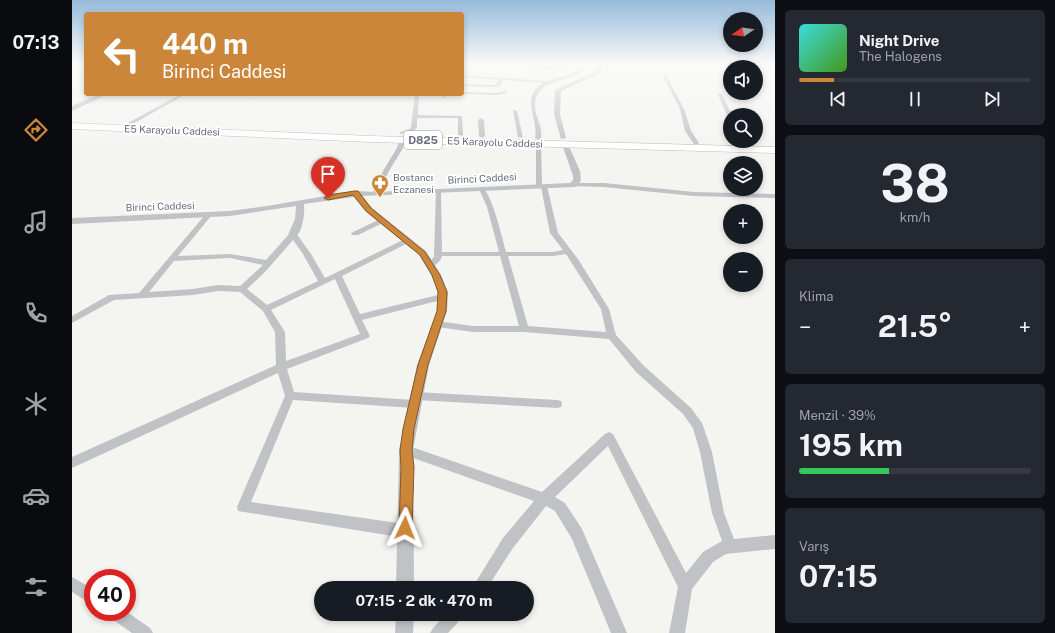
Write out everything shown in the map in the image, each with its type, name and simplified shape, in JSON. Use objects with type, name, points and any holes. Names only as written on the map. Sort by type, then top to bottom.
[{"type":"highway","name":"E5 Karayolu Caddesi","points":[[72,122],[400,134]]},
{"type":"highway","name":"E5 Karayolu Caddesi","points":[[72,126],[400,134],[414,133],[521,137],[538,140]]},
{"type":"highway","name":"E5 Karayolu Caddesi","points":[[414,133],[775,150]]},
{"type":"highway","name":"E5 Karayolu Caddesi","points":[[564,141],[723,143]]},
{"type":"highway","name":"E5 Karayolu Caddesi","points":[[763,145],[775,146]]},
{"type":"street","points":[[481,94],[499,94]]},
{"type":"street","points":[[536,94],[533,105],[540,130],[538,140],[541,186],[554,233],[567,252],[574,259],[605,309],[612,336],[640,369],[687,411],[698,426],[706,452],[718,513],[730,546]]},
{"type":"street","points":[[557,94],[559,126],[568,154],[578,174],[578,181],[572,185]]},
{"type":"street","points":[[674,94],[682,109],[688,131],[696,143]]},
{"type":"street","points":[[720,94],[726,108]]},
{"type":"street","points":[[72,109],[84,102],[100,96]]},
{"type":"street","points":[[129,124],[180,96]]},
{"type":"street","points":[[414,133],[417,96]]},
{"type":"street","points":[[460,109],[461,135]]},
{"type":"street","points":[[515,110],[521,137]]},
{"type":"street","points":[[415,116],[460,117]]},
{"type":"street","points":[[481,120],[482,136]]},
{"type":"street","points":[[400,134],[412,130],[414,133]]},
{"type":"street","points":[[400,134],[414,133]]},
{"type":"street","points":[[375,194],[386,171],[400,148],[400,134]]},
{"type":"street","name":"Birinci Caddesi","points":[[72,222],[208,216],[259,210],[355,193],[375,194],[541,186],[604,185],[694,194],[775,196]]},
{"type":"street","points":[[482,189],[490,207],[524,329]]},
{"type":"street","points":[[430,265],[436,261],[438,254],[438,191]]},
{"type":"street","points":[[355,193],[361,201],[383,221],[423,253],[443,292],[442,311],[423,365],[406,450],[408,467],[405,531],[405,581]]},
{"type":"street","points":[[242,289],[262,270],[293,235],[298,227],[300,203]]},
{"type":"street","points":[[142,295],[208,216]]},
{"type":"street","points":[[355,233],[383,221]]},
{"type":"street","points":[[293,235],[307,254],[324,282]]},
{"type":"street","points":[[266,309],[408,241]]},
{"type":"street","points":[[438,254],[504,255],[553,254],[567,252]]},
{"type":"street","points":[[173,258],[230,256],[267,263]]},
{"type":"street","points":[[72,463],[281,367],[365,336],[337,275]]},
{"type":"street","points":[[72,320],[112,297],[193,292],[218,288],[242,289],[266,309],[280,332],[281,367],[290,396],[243,507],[405,531]]},
{"type":"street","points":[[357,318],[442,296]]},
{"type":"street","points":[[437,324],[473,329],[524,329],[612,336]]},
{"type":"street","points":[[290,396],[557,404]]},
{"type":"street","points":[[484,581],[508,543],[543,500],[609,437],[685,586]]},
{"type":"street","points":[[406,450],[560,507],[577,534],[619,633]]},
{"type":"street","points":[[677,633],[685,586],[708,557],[724,547],[775,542]]},
{"type":"street","points":[[72,584],[84,592]]},
{"type":"street","points":[[127,621],[142,632]]},
{"type":"street","points":[[404,633],[405,621]]},
{"type":"street","points":[[438,633],[449,621]]},
{"type":"place","name":"Bostancı Eczanesi","points":[[380,198]]},
{"type":"route","points":[[328,198],[355,193],[369,210],[423,253],[436,275],[443,292],[442,311],[423,365],[409,429],[406,450],[408,467],[405,528]]}]
